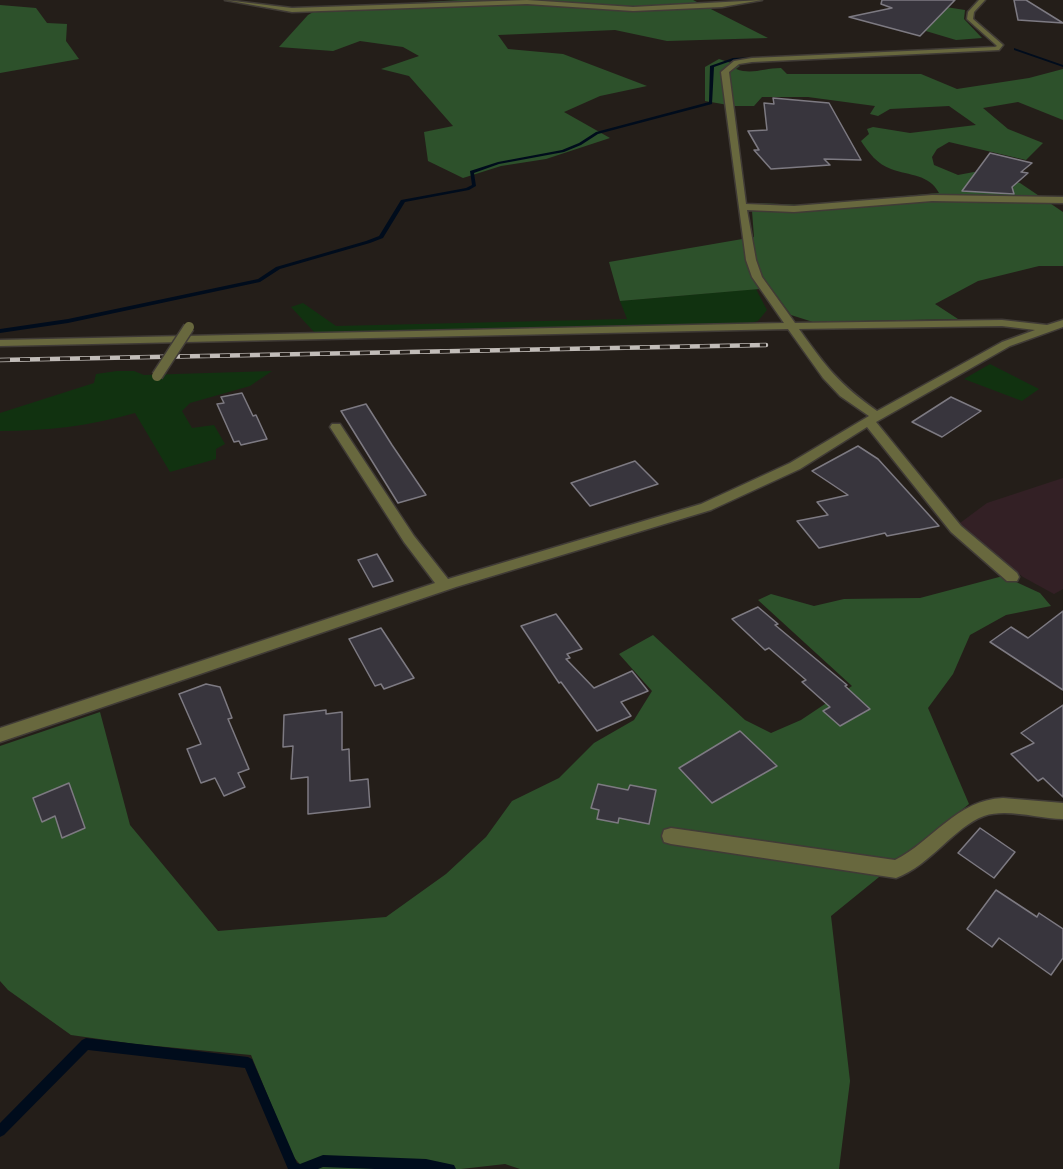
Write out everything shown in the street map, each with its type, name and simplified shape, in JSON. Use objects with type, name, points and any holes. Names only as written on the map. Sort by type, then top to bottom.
[{"type":"street","points":[[228,0],[292,10],[547,1],[633,9],[722,5],[759,0]]},
{"type":"street","points":[[982,0],[971,12],[970,19],[976,27],[999,42],[1001,46],[997,49],[746,60],[728,66],[725,80],[742,207],[751,260],[757,277],[827,376],[873,418],[956,529],[1012,577]]},
{"type":"street","points":[[742,207],[794,209],[932,198],[1063,200]]},
{"type":"street","points":[[0,343],[791,326],[1002,323],[1046,327]]},
{"type":"street","points":[[0,735],[445,585],[706,507],[795,466],[873,418],[1006,344],[1046,327],[1063,323]]},
{"type":"street","points":[[157,376],[189,327]]},
{"type":"street","points":[[336,427],[402,529],[445,585]]},
{"type":"street","points":[[671,836],[896,869],[912,863],[965,819],[982,808],[1009,806],[1063,811]]},
{"type":"shaded area","points":[[1063,478],[1063,589],[1054,594],[1023,577],[987,549],[960,523],[987,503]]},
{"type":"green space","points":[[461,0],[693,0],[768,38],[667,41],[615,30],[498,35],[508,49],[563,54],[647,86],[600,96],[564,112],[610,138],[546,159],[501,166],[463,178],[428,161],[424,132],[453,126],[409,76],[381,69],[419,56],[403,47],[360,41],[333,51],[279,47],[308,15],[320,8]]},
{"type":"green space","points":[[0,5],[36,8],[47,23],[67,24],[66,41],[79,59],[0,73]]},
{"type":"green space","points":[[933,5],[965,10],[964,19],[982,38],[956,40],[899,23]]},
{"type":"green space","points":[[719,59],[740,66],[736,69],[742,71],[781,68],[787,74],[921,74],[957,89],[1029,78],[1063,69],[1063,120],[1018,102],[983,108],[1008,129],[1043,143],[1026,160],[949,142],[937,149],[932,157],[934,165],[958,175],[974,172],[1020,183],[1063,212],[1063,266],[1039,266],[978,281],[935,304],[958,319],[813,322],[791,315],[771,288],[620,301],[609,262],[754,237],[752,211],[758,203],[802,205],[939,193],[930,182],[918,176],[891,169],[877,161],[861,141],[869,134],[867,129],[873,127],[910,133],[976,125],[949,106],[890,109],[878,116],[870,114],[875,106],[808,97],[762,97],[754,106],[734,106],[705,101],[705,67]]},
{"type":"green space","points":[[756,289],[767,310],[758,321],[748,324],[315,333],[291,307],[303,303],[336,326],[627,319],[620,301]]},
{"type":"green space","points":[[990,364],[1039,389],[1022,401],[964,379]]},
{"type":"green space","points":[[134,371],[144,375],[272,371],[250,386],[190,403],[182,411],[192,428],[214,425],[225,444],[216,449],[216,459],[170,472],[135,413],[68,427],[0,431],[0,413],[94,383],[96,374]]},
{"type":"green space","points":[[1003,576],[1040,593],[1051,606],[1006,615],[970,635],[953,674],[928,708],[969,804],[831,916],[850,1081],[839,1169],[520,1169],[505,1164],[461,1169],[304,1169],[292,1155],[251,1055],[135,1044],[71,1035],[8,990],[0,981],[0,746],[100,712],[130,825],[218,931],[386,917],[446,874],[486,837],[512,801],[559,778],[594,743],[634,720],[652,691],[619,654],[653,635],[745,720],[771,733],[801,720],[852,686],[758,600],[771,594],[814,606],[844,599],[920,598]]},
{"type":"building","points":[[882,0],[955,0],[920,36],[849,17],[892,8],[881,4]]},
{"type":"building","points":[[1014,0],[1026,0],[1063,23],[1018,20]]},
{"type":"building","points":[[773,98],[829,103],[861,160],[824,159],[830,165],[771,169],[754,150],[759,150],[748,131],[767,130],[764,103],[774,104]]},
{"type":"building","points":[[990,153],[1032,163],[1021,172],[1028,173],[1012,187],[1014,194],[962,191]]},
{"type":"building","points":[[242,393],[267,439],[241,445],[239,441],[234,442],[217,404],[224,403],[221,397]]},
{"type":"building","points":[[951,397],[981,411],[942,437],[912,422]]},
{"type":"building","points":[[366,404],[426,495],[398,503],[341,411]]},
{"type":"building","points":[[858,446],[878,459],[939,526],[887,536],[885,533],[819,548],[797,521],[828,515],[817,502],[848,495],[812,471]]},
{"type":"building","points":[[635,461],[658,484],[590,506],[571,483]]},
{"type":"building","points":[[377,554],[393,581],[373,587],[358,560]]},
{"type":"building","points":[[758,607],[778,624],[775,625],[847,685],[845,686],[870,709],[840,726],[823,711],[830,707],[802,682],[806,680],[769,648],[765,650],[732,619]]},
{"type":"building","points":[[1063,611],[1063,690],[990,642],[1011,627],[1028,638]]},
{"type":"building","points":[[556,614],[582,649],[567,654],[570,658],[566,659],[594,688],[632,671],[648,691],[621,702],[631,716],[597,731],[561,682],[559,683],[521,626]]},
{"type":"building","points":[[381,628],[414,678],[384,689],[381,684],[375,686],[349,639]]},
{"type":"building","points":[[206,684],[220,687],[232,718],[228,719],[249,769],[238,773],[245,787],[224,796],[215,778],[201,783],[187,749],[201,744],[179,694]]},
{"type":"building","points":[[1063,705],[1063,797],[1043,778],[1038,781],[1011,754],[1034,743],[1021,733]]},
{"type":"building","points":[[326,710],[326,714],[342,712],[342,750],[349,749],[350,781],[368,779],[370,807],[308,814],[308,777],[291,779],[293,746],[283,747],[284,715]]},
{"type":"building","points":[[740,731],[777,766],[712,803],[679,768]]},
{"type":"building","points":[[69,783],[85,828],[62,838],[55,816],[42,822],[33,798]]},
{"type":"building","points":[[598,784],[628,790],[630,785],[656,790],[649,824],[619,818],[618,823],[597,819],[599,810],[591,808]]},
{"type":"building","points":[[980,828],[1015,852],[994,878],[958,853]]},
{"type":"building","points":[[996,890],[1037,917],[1039,913],[1063,929],[1063,958],[1051,975],[999,938],[992,947],[967,929]]},
{"type":"waterway","points":[[0,331],[68,321],[260,280],[278,268],[368,242],[381,237],[403,201],[467,189],[474,186],[472,172],[498,163],[563,151],[597,133],[711,103],[712,66],[734,59],[963,49]]},
{"type":"waterway","points":[[1015,49],[1063,66]]},
{"type":"waterway","points":[[0,1131],[86,1044],[248,1063],[293,1167],[297,1169]]},
{"type":"waterway","points":[[303,1169],[323,1161],[426,1165],[450,1169]]},
{"type":"railway","points":[[0,360],[766,345]]}]
